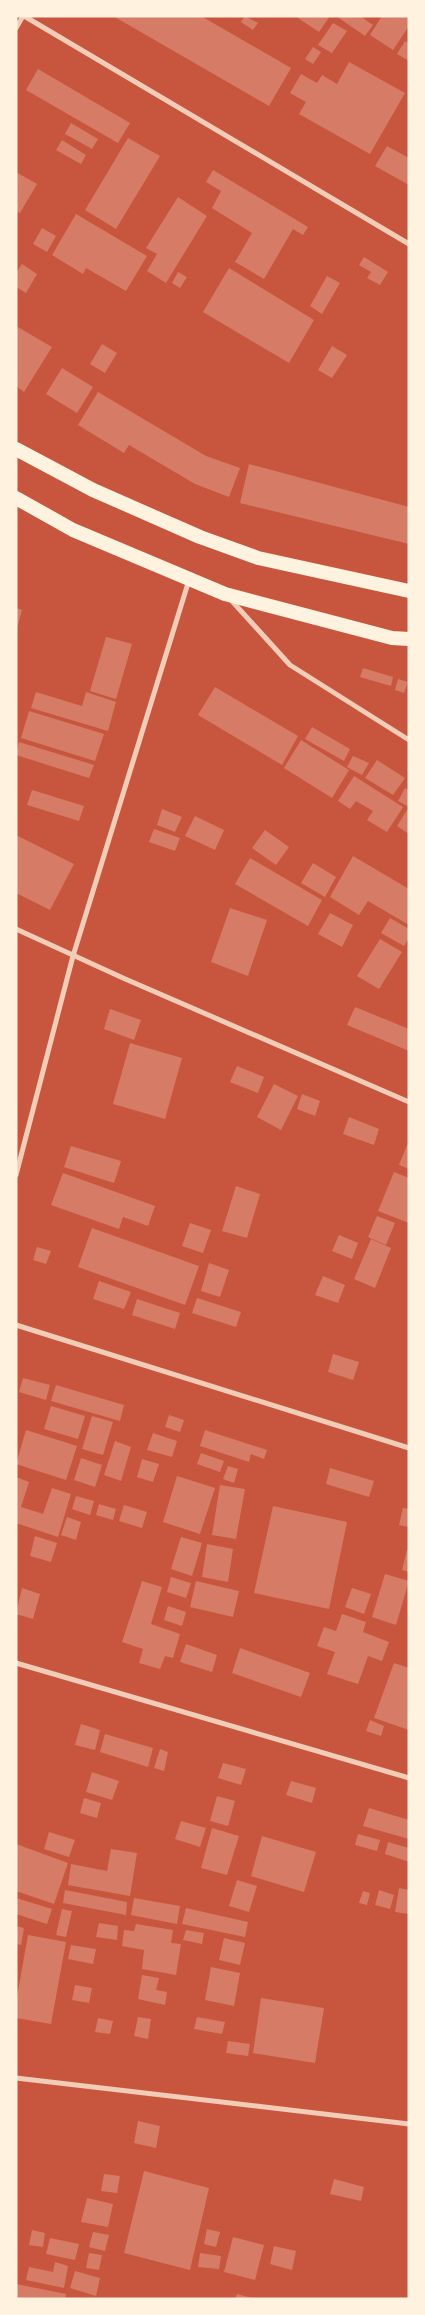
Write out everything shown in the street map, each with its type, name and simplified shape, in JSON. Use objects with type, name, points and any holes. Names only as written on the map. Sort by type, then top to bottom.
[{"type":"highway","points":[[16,449],[93,490],[209,540],[258,558],[409,591]]},
{"type":"highway","points":[[16,498],[73,530],[225,594],[392,638],[409,639]]},
{"type":"street","points":[[16,28],[24,16],[409,244]]},
{"type":"street","points":[[16,1175],[73,956],[189,580]]},
{"type":"street","points":[[225,594],[290,665],[409,740]]},
{"type":"street","points":[[16,929],[73,956],[409,1102]]},
{"type":"street","points":[[16,1325],[409,1448]]},
{"type":"street","points":[[16,1663],[409,1778]]},
{"type":"street","points":[[16,2078],[409,2124]]},
{"type":"building","points":[[113,16],[201,16],[291,68],[269,106]]},
{"type":"building","points":[[245,16],[258,23],[253,30],[241,22]]},
{"type":"building","points":[[295,16],[330,16],[319,32]]},
{"type":"building","points":[[336,16],[360,16],[373,25],[365,36]]},
{"type":"building","points":[[382,16],[409,16],[409,26],[393,50],[370,35]]},
{"type":"building","points":[[333,23],[347,31],[332,53],[318,45]]},
{"type":"building","points":[[405,41],[409,43],[409,61],[397,54]]},
{"type":"building","points":[[313,47],[321,52],[313,64],[305,59]]},
{"type":"building","points":[[349,62],[405,93],[370,154],[299,114],[306,102],[290,93],[301,74],[317,83],[322,75],[337,84]]},
{"type":"building","points":[[38,69],[130,123],[118,143],[26,90]]},
{"type":"building","points":[[71,123],[98,139],[92,149],[65,134]]},
{"type":"building","points":[[128,138],[160,156],[116,229],[85,210]]},
{"type":"building","points":[[62,140],[86,155],[81,164],[56,150]]},
{"type":"building","points":[[387,146],[409,158],[409,185],[375,166]]},
{"type":"building","points":[[213,170],[308,227],[303,235],[293,229],[264,279],[235,262],[252,233],[212,208],[221,191],[206,182]]},
{"type":"building","points":[[16,172],[37,184],[20,213],[16,211]]},
{"type":"building","points":[[178,197],[207,216],[166,283],[147,271],[157,254],[146,248]]},
{"type":"building","points":[[76,214],[147,256],[126,291],[86,268],[83,274],[52,255]]},
{"type":"building","points":[[42,228],[56,236],[47,252],[33,244]]},
{"type":"building","points":[[364,257],[388,272],[380,285],[367,278],[371,272],[359,265]]},
{"type":"building","points":[[22,264],[37,274],[26,293],[16,287],[16,273]]},
{"type":"building","points":[[229,268],[314,320],[289,363],[203,312]]},
{"type":"building","points":[[178,272],[187,277],[180,288],[172,283]]},
{"type":"building","points":[[327,276],[340,283],[322,314],[310,306]]},
{"type":"building","points":[[16,326],[52,347],[24,392],[16,386]]},
{"type":"building","points":[[102,344],[117,353],[105,373],[90,364]]},
{"type":"building","points":[[332,346],[347,355],[332,378],[318,370]]},
{"type":"building","points":[[62,368],[93,387],[77,413],[46,394]]},
{"type":"building","points":[[98,392],[206,456],[240,468],[229,497],[195,484],[129,445],[124,453],[78,425]]},
{"type":"building","points":[[249,464],[409,507],[409,544],[240,503]]},
{"type":"building","points":[[16,608],[22,610],[17,628],[16,628]]},
{"type":"building","points":[[106,637],[132,644],[116,699],[90,691]]},
{"type":"building","points":[[363,668],[393,677],[391,686],[360,677]]},
{"type":"building","points":[[398,679],[408,682],[404,693],[395,690]]},
{"type":"building","points":[[215,687],[298,736],[282,765],[198,715]]},
{"type":"building","points":[[36,692],[82,706],[86,692],[116,702],[108,731],[31,708]]},
{"type":"building","points":[[29,711],[104,734],[95,761],[21,738]]},
{"type":"building","points":[[312,727],[350,749],[344,761],[305,739]]},
{"type":"building","points":[[301,740],[349,770],[332,798],[284,768]]},
{"type":"building","points":[[19,742],[94,765],[89,778],[16,755]]},
{"type":"building","points":[[353,756],[369,763],[362,775],[347,767]]},
{"type":"building","points":[[377,760],[405,778],[393,795],[365,778]]},
{"type":"building","points":[[354,776],[403,807],[387,832],[367,820],[373,811],[356,801],[350,809],[338,801]]},
{"type":"building","points":[[405,788],[409,790],[409,807],[398,801]]},
{"type":"building","points":[[32,790],[84,806],[79,821],[27,805]]},
{"type":"building","points":[[162,809],[182,817],[175,832],[157,825]]},
{"type":"building","points":[[407,810],[409,811],[409,834],[397,826]]},
{"type":"building","points":[[195,816],[224,830],[215,850],[185,836]]},
{"type":"building","points":[[154,829],[180,838],[175,851],[149,842]]},
{"type":"building","points":[[265,830],[289,847],[276,865],[252,848]]},
{"type":"building","points":[[16,835],[74,864],[50,910],[16,893]]},
{"type":"building","points":[[353,856],[409,889],[409,925],[368,901],[359,915],[330,897]]},
{"type":"building","points":[[250,858],[322,900],[308,926],[235,884]]},
{"type":"building","points":[[313,863],[336,877],[325,897],[301,883]]},
{"type":"building","points":[[230,908],[267,920],[248,976],[211,962]]},
{"type":"building","points":[[330,913],[353,925],[342,947],[318,934]]},
{"type":"building","points":[[390,918],[409,929],[409,938],[404,946],[381,933]]},
{"type":"building","points":[[380,939],[402,952],[379,989],[357,976]]},
{"type":"building","points":[[355,1007],[409,1029],[409,1051],[347,1025]]},
{"type":"building","points":[[110,1009],[141,1020],[134,1040],[104,1029]]},
{"type":"building","points":[[130,1043],[182,1058],[165,1119],[113,1104]]},
{"type":"building","points":[[237,1066],[264,1077],[258,1093],[230,1082]]},
{"type":"building","points":[[274,1084],[298,1096],[281,1130],[257,1117]]},
{"type":"building","points":[[302,1094],[320,1101],[315,1116],[297,1109]]},
{"type":"building","points":[[349,1117],[379,1129],[374,1145],[343,1134]]},
{"type":"building","points":[[407,1145],[409,1145],[409,1169],[399,1165]]},
{"type":"building","points":[[71,1146],[121,1161],[114,1183],[64,1167]]},
{"type":"building","points":[[394,1172],[409,1178],[409,1223],[378,1211]]},
{"type":"building","points":[[63,1173],[155,1206],[148,1226],[123,1217],[119,1229],[51,1205]]},
{"type":"building","points":[[236,1186],[260,1194],[247,1238],[222,1231]]},
{"type":"building","points":[[377,1216],[395,1223],[386,1245],[368,1237]]},
{"type":"building","points":[[190,1223],[211,1230],[203,1253],[182,1246]]},
{"type":"building","points":[[92,1228],[199,1266],[185,1305],[78,1267]]},
{"type":"building","points":[[339,1235],[358,1243],[352,1259],[332,1251]]},
{"type":"building","points":[[371,1239],[391,1248],[375,1288],[354,1279]]},
{"type":"building","points":[[37,1247],[51,1251],[46,1264],[33,1260]]},
{"type":"building","points":[[209,1263],[229,1270],[220,1297],[201,1291]]},
{"type":"building","points":[[323,1276],[345,1285],[338,1303],[315,1295]]},
{"type":"building","points":[[99,1281],[131,1292],[124,1309],[93,1299]]},
{"type":"building","points":[[197,1298],[241,1312],[236,1327],[192,1313]]},
{"type":"building","points":[[137,1299],[180,1313],[175,1329],[132,1315]]},
{"type":"building","points":[[333,1354],[359,1362],[353,1380],[328,1372]]},
{"type":"building","points":[[23,1378],[50,1385],[46,1400],[19,1392]]},
{"type":"building","points":[[56,1385],[124,1405],[120,1421],[51,1401]]},
{"type":"building","points":[[51,1406],[85,1416],[78,1439],[44,1429]]},
{"type":"building","points":[[169,1415],[184,1420],[180,1432],[165,1427]]},
{"type":"building","points":[[92,1416],[113,1422],[103,1455],[82,1449]]},
{"type":"building","points":[[26,1430],[77,1446],[66,1480],[16,1464]]},
{"type":"building","points":[[205,1430],[267,1450],[264,1459],[251,1454],[249,1462],[200,1446]]},
{"type":"building","points":[[153,1433],[177,1441],[172,1457],[147,1450]]},
{"type":"building","points":[[115,1441],[131,1447],[121,1481],[104,1475]]},
{"type":"building","points":[[201,1453],[224,1461],[220,1472],[197,1464]]},
{"type":"building","points":[[81,1458],[102,1465],[95,1487],[74,1480]]},
{"type":"building","points":[[142,1459],[159,1464],[153,1482],[137,1477]]},
{"type":"building","points":[[228,1466],[238,1469],[234,1483],[223,1479]]},
{"type":"building","points":[[330,1468],[374,1481],[369,1497],[326,1484]]},
{"type":"building","points":[[177,1476],[215,1488],[200,1534],[163,1522]]},
{"type":"building","points":[[16,1477],[29,1482],[21,1507],[43,1514],[52,1488],[71,1494],[58,1537],[16,1523]]},
{"type":"building","points":[[220,1485],[245,1489],[236,1539],[212,1535]]},
{"type":"building","points":[[76,1496],[94,1501],[90,1515],[72,1509]]},
{"type":"building","points":[[99,1504],[116,1509],[113,1520],[96,1515]]},
{"type":"building","points":[[124,1505],[147,1512],[142,1528],[119,1521]]},
{"type":"building","points":[[273,1506],[347,1522],[329,1609],[254,1593]]},
{"type":"building","points":[[403,1508],[409,1509],[409,1527],[399,1525]]},
{"type":"building","points":[[67,1517],[81,1522],[76,1540],[61,1535]]},
{"type":"building","points":[[35,1536],[57,1543],[51,1562],[30,1556]]},
{"type":"building","points":[[181,1537],[202,1543],[192,1576],[171,1569]]},
{"type":"building","points":[[207,1544],[233,1549],[228,1582],[202,1577]]},
{"type":"building","points":[[407,1550],[409,1551],[409,1572],[402,1570]]},
{"type":"building","points":[[385,1574],[409,1581],[396,1625],[372,1617]]},
{"type":"building","points":[[171,1577],[191,1583],[186,1598],[167,1592]]},
{"type":"building","points":[[142,1581],[162,1587],[151,1624],[180,1634],[173,1658],[165,1656],[160,1669],[139,1663],[143,1649],[122,1642]]},
{"type":"building","points":[[196,1581],[239,1591],[233,1617],[190,1607]]},
{"type":"building","points":[[22,1588],[40,1594],[33,1619],[16,1614]]},
{"type":"building","points":[[352,1588],[371,1594],[364,1614],[345,1607]]},
{"type":"building","points":[[168,1606],[186,1612],[182,1626],[164,1620]]},
{"type":"building","points":[[342,1614],[366,1622],[363,1632],[389,1642],[382,1661],[368,1656],[358,1684],[327,1674],[335,1652],[317,1646],[324,1627],[336,1631]]},
{"type":"building","points":[[186,1644],[217,1655],[212,1672],[180,1662]]},
{"type":"building","points":[[240,1648],[310,1673],[301,1697],[232,1673]]},
{"type":"building","points":[[394,1663],[409,1668],[409,1730],[374,1718]]},
{"type":"building","points":[[370,1720],[384,1726],[381,1736],[366,1731]]},
{"type":"building","points":[[81,1724],[100,1730],[95,1750],[75,1745]]},
{"type":"building","points":[[105,1734],[153,1748],[148,1767],[100,1752]]},
{"type":"building","points":[[160,1749],[168,1752],[164,1771],[154,1768]]},
{"type":"building","points":[[223,1763],[246,1769],[241,1785],[218,1778]]},
{"type":"building","points":[[92,1772],[119,1781],[112,1800],[86,1792]]},
{"type":"building","points":[[291,1781],[316,1788],[312,1803],[286,1795]]},
{"type":"building","points":[[217,1796],[235,1801],[228,1826],[210,1821]]},
{"type":"building","points":[[84,1798],[101,1803],[97,1818],[80,1813]]},
{"type":"building","points":[[369,1808],[409,1820],[409,1839],[363,1826]]},
{"type":"building","points":[[181,1821],[206,1828],[200,1847],[175,1839]]},
{"type":"building","points":[[212,1828],[239,1836],[227,1875],[201,1868]]},
{"type":"building","points":[[49,1832],[75,1840],[69,1857],[44,1849]]},
{"type":"building","points":[[358,1834],[380,1840],[377,1851],[355,1845]]},
{"type":"building","points":[[262,1836],[316,1852],[304,1892],[251,1876]]},
{"type":"building","points":[[388,1842],[409,1848],[409,1862],[385,1854]]},
{"type":"building","points":[[16,1844],[68,1863],[54,1904],[16,1891]]},
{"type":"building","points":[[111,1849],[137,1853],[130,1896],[68,1885],[71,1864],[107,1871]]},
{"type":"building","points":[[237,1880],[257,1886],[249,1912],[229,1906]]},
{"type":"building","points":[[399,1888],[409,1890],[409,1914],[395,1912]]},
{"type":"building","points":[[65,1890],[127,1902],[126,1915],[63,1903]]},
{"type":"building","points":[[379,1890],[394,1895],[390,1909],[375,1905]]},
{"type":"building","points":[[363,1891],[370,1893],[367,1905],[359,1903]]},
{"type":"building","points":[[16,1898],[52,1909],[47,1924],[16,1914]]},
{"type":"building","points":[[134,1898],[180,1906],[177,1924],[131,1915]]},
{"type":"building","points":[[186,1908],[248,1922],[245,1937],[182,1924]]},
{"type":"building","points":[[62,1909],[72,1911],[66,1937],[56,1935]]},
{"type":"building","points":[[99,1923],[118,1926],[117,1940],[96,1937]]},
{"type":"building","points":[[136,1924],[173,1930],[171,1943],[181,1944],[176,1975],[142,1969],[144,1950],[122,1946],[124,1930],[134,1931]]},
{"type":"building","points":[[16,1926],[24,1928],[21,1945],[16,1944]]},
{"type":"building","points":[[186,1930],[204,1933],[202,1944],[183,1940]]},
{"type":"building","points":[[28,1935],[66,1942],[51,2024],[16,2018],[16,2002]]},
{"type":"building","points":[[224,1938],[245,1943],[240,1965],[219,1960]]},
{"type":"building","points":[[71,1945],[96,1949],[93,1964],[68,1959]]},
{"type":"building","points":[[211,1967],[240,1973],[234,2006],[205,2000]]},
{"type":"building","points":[[142,1975],[159,1978],[156,1990],[167,1992],[165,2005],[138,1999]]},
{"type":"building","points":[[75,1985],[92,1988],[89,2003],[72,2000]]},
{"type":"building","points":[[261,1998],[324,2008],[315,2063],[253,2053]]},
{"type":"building","points":[[138,2017],[151,2019],[148,2039],[134,2036]]},
{"type":"building","points":[[197,2017],[225,2022],[222,2034],[194,2029]]},
{"type":"building","points":[[98,2018],[113,2021],[110,2034],[95,2032]]},
{"type":"building","points":[[228,2041],[250,2044],[248,2056],[226,2053]]},
{"type":"building","points":[[138,2121],[160,2126],[156,2148],[134,2143]]},
{"type":"building","points":[[144,2171],[209,2188],[190,2270],[124,2253]]},
{"type":"building","points":[[104,2174],[120,2176],[117,2193],[101,2191]]},
{"type":"building","points":[[334,2179],[364,2187],[361,2201],[330,2194]]},
{"type":"building","points":[[87,2198],[113,2204],[108,2227],[81,2222]]},
{"type":"building","points":[[207,2229],[220,2232],[216,2247],[204,2244]]},
{"type":"building","points":[[32,2230],[45,2233],[43,2247],[29,2245]]},
{"type":"building","points":[[93,2232],[109,2235],[105,2251],[89,2247]]},
{"type":"building","points":[[233,2237],[264,2245],[255,2280],[224,2272]]},
{"type":"building","points":[[50,2238],[79,2244],[75,2260],[46,2254]]},
{"type":"building","points":[[274,2246],[296,2251],[292,2270],[270,2264]]},
{"type":"building","points":[[89,2253],[102,2255],[99,2270],[86,2268]]},
{"type":"building","points":[[200,2253],[221,2256],[219,2269],[198,2267]]},
{"type":"building","points":[[55,2262],[68,2266],[64,2288],[26,2280],[29,2267],[53,2272]]},
{"type":"building","points":[[75,2271],[100,2278],[96,2296],[70,2288]]},
{"type":"building","points":[[16,2284],[66,2294],[65,2299],[16,2299]]},
{"type":"building","points":[[237,2294],[252,2298],[252,2299],[235,2299]]}]
